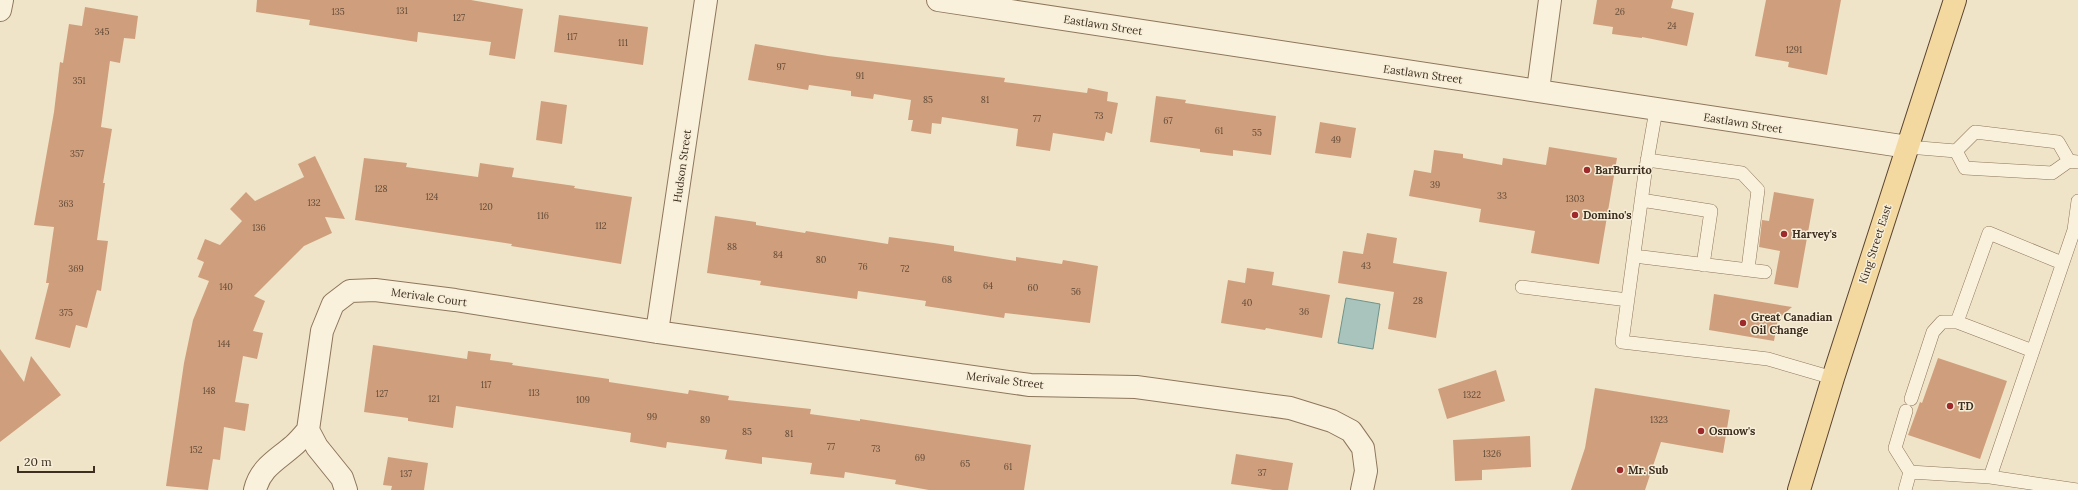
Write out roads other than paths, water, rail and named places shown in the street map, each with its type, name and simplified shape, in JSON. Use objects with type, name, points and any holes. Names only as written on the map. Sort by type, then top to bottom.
[{"type":"main road","name":"King Street East","points":[[1799,490],[1833,378],[1954,0]]},
{"type":"street","points":[[0,10],[2,0]]},
{"type":"street","name":"Hudson Street","points":[[657,332],[706,0]]},
{"type":"street","name":"Eastlawn Street","points":[[938,0],[1908,147]]},
{"type":"street","points":[[1538,90],[1550,0]]},
{"type":"street","name":"Merivale Court","points":[[308,430],[322,331],[333,304],[350,291],[375,290],[455,300],[657,332]]},
{"type":"street","name":"Merivale Street","points":[[657,332],[1030,385],[1136,387],[1290,408],[1332,421],[1351,431],[1363,448],[1366,471],[1362,490]]},
{"type":"street","points":[[255,490],[257,481],[265,468],[294,446],[308,430],[317,447],[342,478],[346,490]]},
{"type":"lane","points":[[1656,110],[1641,200],[1622,342],[1768,359],[1833,378]]},
{"type":"lane","points":[[1908,147],[1956,151],[1975,132],[2058,142],[2074,161],[2052,172],[1965,168],[1956,151]]},
{"type":"lane","points":[[1647,160],[1742,174],[1751,181],[1758,190],[1748,269]]},
{"type":"lane","points":[[1641,200],[1711,210],[1703,265]]},
{"type":"lane","points":[[1990,477],[2074,230],[2078,201]]},
{"type":"lane","points":[[1957,322],[1989,233],[2062,263]]},
{"type":"lane","points":[[1634,256],[1765,272]]},
{"type":"lane","points":[[1522,287],[1628,300]]},
{"type":"lane","points":[[1905,490],[1910,472],[1895,448],[1933,332],[1942,322],[1957,322],[2033,351]]},
{"type":"lane","points":[[1910,472],[1990,477],[2078,490]]},
{"type":"water","points":[[1346,298],[1380,304],[1373,349],[1338,343]]},
{"type":"place","name":"BarBurrito","points":[[1587,170]]},
{"type":"place","name":"Domino's","points":[[1575,215]]},
{"type":"place","name":"Harvey's","points":[[1784,234]]},
{"type":"place","name":"Great Canadian Oil Change","points":[[1743,323]]},
{"type":"place","name":"TD","points":[[1950,406]]},
{"type":"place","name":"Osmow's","points":[[1701,431]]},
{"type":"place","name":"Mr. Sub","points":[[1620,470]]}]
